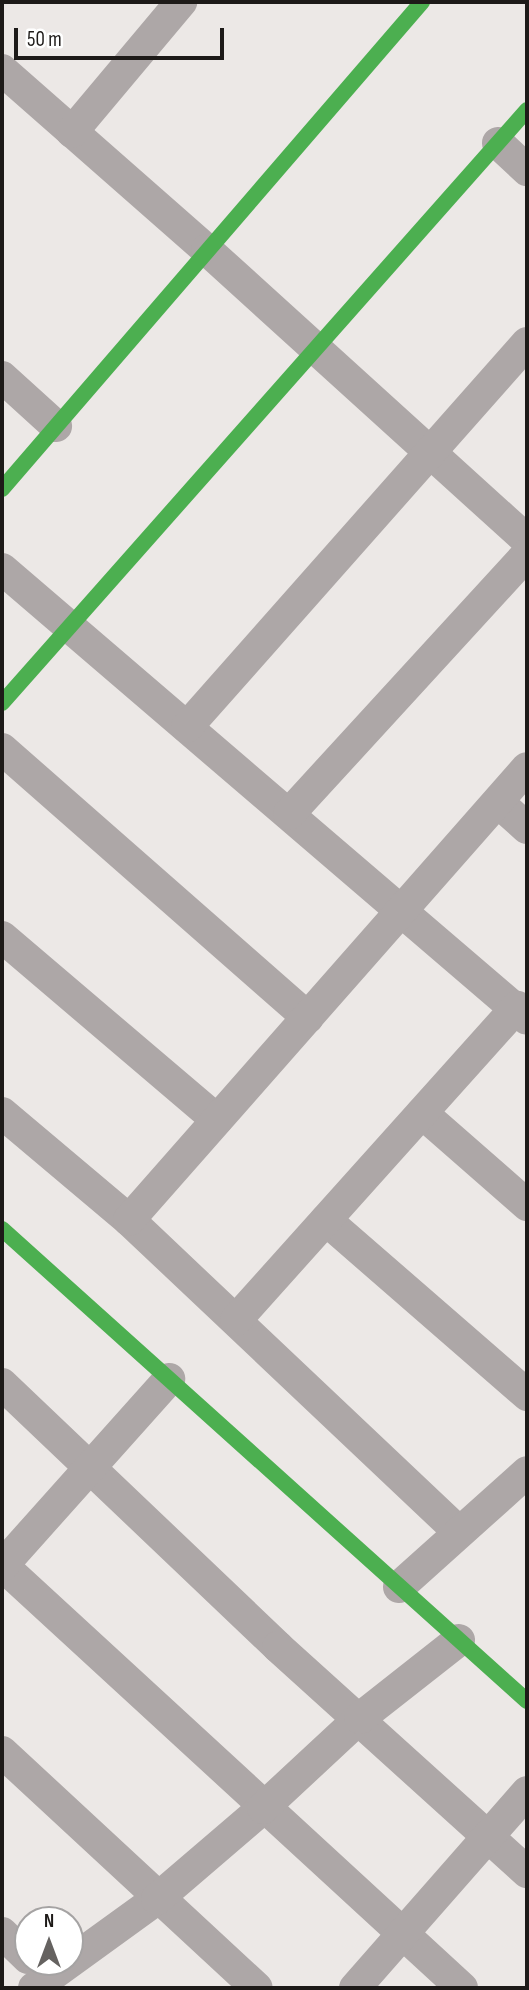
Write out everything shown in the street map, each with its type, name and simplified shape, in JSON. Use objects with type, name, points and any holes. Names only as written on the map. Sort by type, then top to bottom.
[{"type":"street","points":[[72,132],[181,2]]},
{"type":"street","points":[[2,489],[422,2]]},
{"type":"street","points":[[2,70],[207,250],[527,540]]},
{"type":"street","points":[[2,703],[527,110]]},
{"type":"street","points":[[498,144],[527,170]]},
{"type":"street","points":[[187,727],[430,452],[525,351]]},
{"type":"street","points":[[2,377],[56,426]]},
{"type":"street","points":[[289,814],[527,554]]},
{"type":"street","points":[[2,569],[520,1011],[422,1113],[236,1320]]},
{"type":"street","points":[[2,749],[308,1017]]},
{"type":"street","points":[[129,1220],[527,768]]},
{"type":"street","points":[[498,802],[527,828]]},
{"type":"street","points":[[2,937],[217,1121]]},
{"type":"street","points":[[2,1113],[129,1220],[459,1532]]},
{"type":"street","points":[[422,1113],[527,1205]]},
{"type":"street","points":[[326,1220],[527,1395]]},
{"type":"street","points":[[2,1229],[527,1701]]},
{"type":"street","points":[[169,1379],[2,1565],[263,1808],[462,1988]]},
{"type":"street","points":[[2,1384],[278,1647],[360,1718],[527,1872]]},
{"type":"street","points":[[399,1587],[527,1472]]},
{"type":"street","points":[[84,1947],[158,1899],[263,1808],[360,1718],[459,1640]]},
{"type":"street","points":[[2,1752],[257,1988]]},
{"type":"street","points":[[355,1988],[527,1792]]},
{"type":"street","points":[[2,1933],[14,1946]]},
{"type":"traffic: fast","points":[[2,489],[422,2]]},
{"type":"traffic: fast","points":[[2,703],[527,110]]},
{"type":"traffic: fast","points":[[2,1229],[527,1701]]}]
